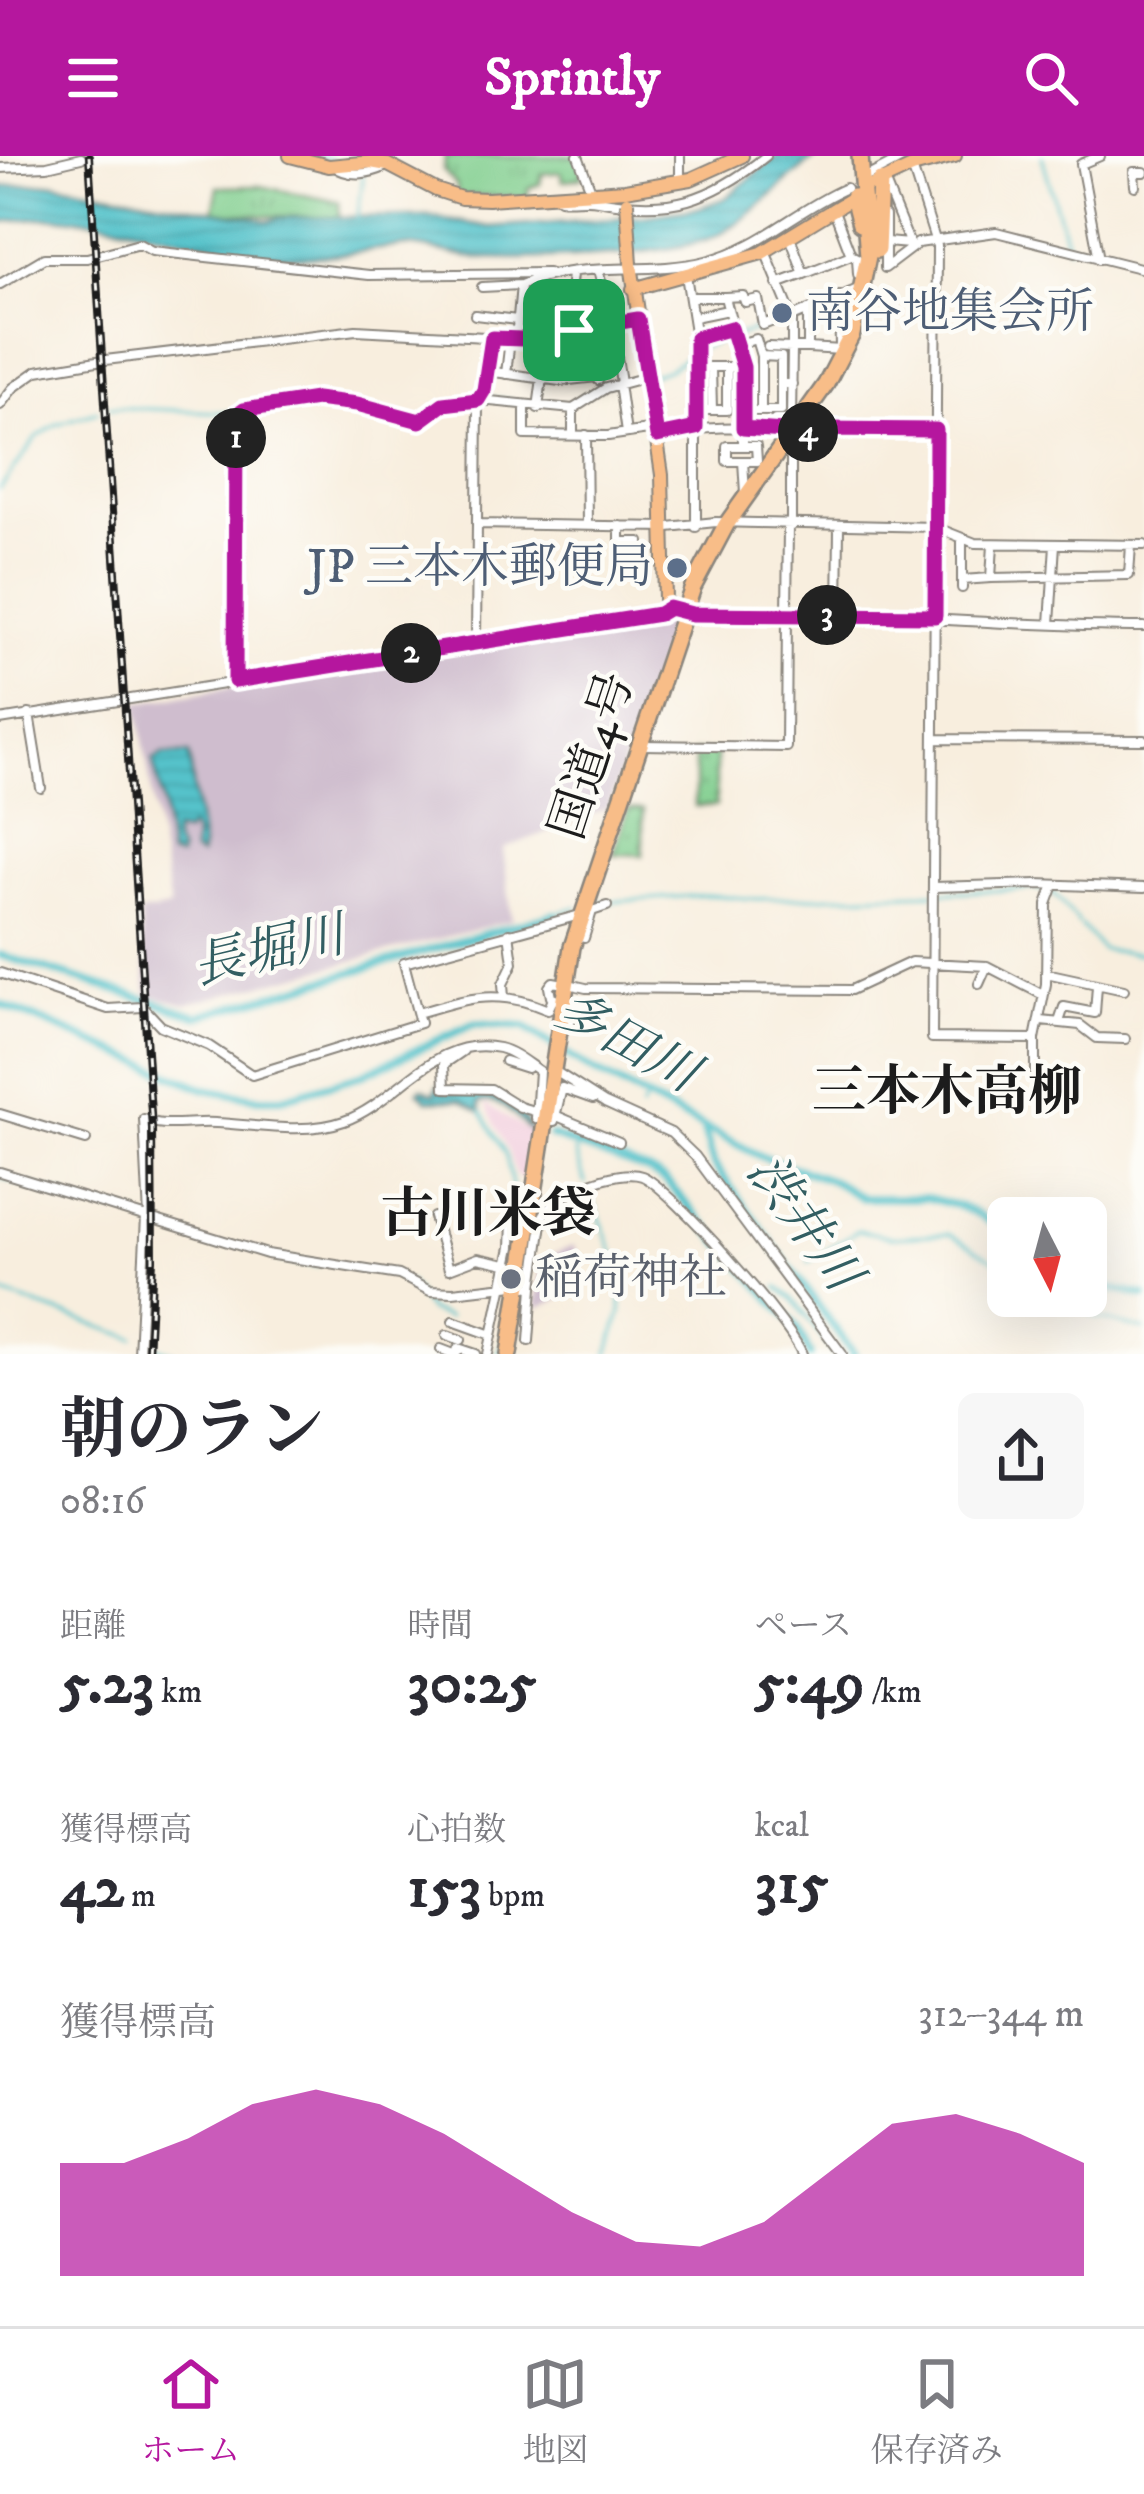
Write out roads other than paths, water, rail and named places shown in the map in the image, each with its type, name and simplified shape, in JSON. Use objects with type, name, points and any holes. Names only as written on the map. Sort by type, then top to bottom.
[{"type":"highway","points":[[863,301],[877,253],[867,178]]},
{"type":"highway","points":[[863,301],[867,178]]},
{"type":"highway","name":"国道4号","points":[[519,1286],[517,1266],[562,1030],[564,995],[680,611],[746,494],[800,430],[863,301]]},
{"type":"highway","name":"国道4号","points":[[729,525],[800,430],[848,351],[863,301]]},
{"type":"highway","name":"国道4号","points":[[511,1354],[539,1179],[543,1112]]},
{"type":"main road","points":[[290,156],[334,166],[388,165],[461,198],[626,196],[742,156]]},
{"type":"main road","points":[[633,289],[765,251],[834,207],[867,178],[909,161],[956,156]]},
{"type":"main road","points":[[626,196],[633,289],[656,432],[664,595],[680,611]]},
{"type":"street","points":[[578,156],[592,193]]},
{"type":"street","points":[[584,167],[596,156]]},
{"type":"street","points":[[680,156],[680,181]]},
{"type":"street","points":[[547,196],[631,206],[677,204],[733,182],[766,156]]},
{"type":"street","points":[[1099,258],[1081,164],[1100,156]]},
{"type":"street","points":[[0,168],[77,158]]},
{"type":"street","points":[[909,161],[935,239],[932,1039],[1035,1039]]},
{"type":"street","points":[[1135,186],[1134,172],[1144,172]]},
{"type":"street","points":[[0,284],[44,258],[87,258],[139,244],[152,251],[318,271],[423,275],[548,273],[707,261],[773,233],[867,178]]},
{"type":"street","points":[[867,178],[886,242],[882,260],[886,268],[910,245]]},
{"type":"street","points":[[867,178],[910,245]]},
{"type":"street","points":[[758,299],[763,325],[857,289],[856,257],[834,207]]},
{"type":"street","points":[[886,242],[910,245],[1001,232],[1144,268]]},
{"type":"street","points":[[773,233],[793,234],[804,274]]},
{"type":"street","points":[[743,411],[781,411],[792,348],[791,316],[765,251]]},
{"type":"street","points":[[691,297],[758,299],[804,274],[856,257]]},
{"type":"street","points":[[594,270],[608,309]]},
{"type":"street","points":[[574,330],[569,275],[594,270]]},
{"type":"street","points":[[482,287],[521,285],[548,273]]},
{"type":"street","points":[[686,275],[696,346],[696,526]]},
{"type":"street","points":[[506,374],[521,285]]},
{"type":"street","points":[[590,296],[605,292]]},
{"type":"street","points":[[765,352],[842,350],[839,296]]},
{"type":"street","points":[[725,297],[743,367],[743,446]]},
{"type":"street","points":[[529,311],[569,302]]},
{"type":"street","points":[[694,317],[728,310]]},
{"type":"street","points":[[808,310],[808,348]]},
{"type":"street","points":[[475,315],[517,320]]},
{"type":"street","points":[[0,404],[31,374],[74,364],[354,330],[513,339],[638,319]]},
{"type":"street","points":[[612,325],[626,433]]},
{"type":"street","points":[[590,328],[600,393]]},
{"type":"street","points":[[560,381],[561,332]]},
{"type":"street","points":[[696,346],[734,336],[756,339],[765,352],[761,411]]},
{"type":"street","points":[[476,643],[478,400],[484,392],[492,338]]},
{"type":"street","points":[[765,352],[781,356],[791,420],[775,420],[772,428]]},
{"type":"street","points":[[696,367],[743,367]]},
{"type":"street","points":[[711,367],[712,410]]},
{"type":"street","points":[[696,410],[727,410],[727,367]]},
{"type":"street","points":[[487,370],[560,381],[597,377]]},
{"type":"street","points":[[235,681],[236,416],[244,410],[316,399],[420,421],[443,404],[478,400],[573,409],[620,384],[647,376]]},
{"type":"street","points":[[538,407],[542,378]]},
{"type":"street","points":[[525,407],[525,435],[696,428],[936,430]]},
{"type":"street","points":[[573,409],[573,435]]},
{"type":"street","points":[[640,745],[786,748],[791,453],[800,430]]},
{"type":"street","points":[[586,435],[587,525]]},
{"type":"street","points":[[727,446],[757,446],[757,461],[742,461],[727,461],[727,446]]},
{"type":"street","points":[[742,461],[746,494]]},
{"type":"street","points":[[477,524],[935,527],[975,543],[1144,545]]},
{"type":"street","points":[[620,526],[620,542],[640,542]]},
{"type":"street","points":[[790,526],[791,550]]},
{"type":"street","points":[[838,527],[838,615]]},
{"type":"street","points":[[962,538],[962,584],[991,578],[1030,580],[1036,574],[1129,575],[1131,545]]},
{"type":"street","points":[[991,578],[993,544]]},
{"type":"street","points":[[1050,623],[1055,544]]},
{"type":"street","points":[[0,720],[680,611],[935,616],[1144,627]]},
{"type":"street","points":[[29,714],[41,788]]},
{"type":"street","points":[[934,739],[1144,740]]},
{"type":"street","points":[[1035,1087],[1035,1039],[1046,973],[1050,888]]},
{"type":"street","points":[[932,892],[1144,888]]},
{"type":"street","points":[[0,973],[108,1009],[143,1007],[161,1025],[209,1046],[252,1075],[420,1023],[404,963],[589,910],[584,938]]},
{"type":"street","points":[[504,998],[503,984],[513,961],[508,934]]},
{"type":"street","points":[[418,1013],[466,997],[504,998],[548,1010],[564,995],[586,988],[851,990],[908,962],[987,966],[1043,995]]},
{"type":"street","points":[[979,984],[987,966]]},
{"type":"street","points":[[1046,973],[1124,990]]},
{"type":"street","points":[[1059,1022],[1064,1007],[1095,1013],[1097,986]]},
{"type":"street","points":[[1041,1021],[1080,1025],[1097,1038],[1125,1039]]},
{"type":"street","points":[[464,1048],[444,1064],[445,1088],[491,1089],[520,1107],[619,1142]]},
{"type":"street","points":[[139,1354],[148,1218],[143,1119],[154,1125],[333,1124],[362,1113],[432,1061],[464,1048],[501,1048],[552,1067],[605,1102]]},
{"type":"street","points":[[505,1060],[552,1067]]},
{"type":"street","points":[[543,1112],[558,1104],[562,1088],[671,1133],[695,1156],[842,1354]]},
{"type":"street","points":[[0,1114],[86,1140]]},
{"type":"street","points":[[0,1172],[286,1259],[403,1276],[430,1291],[519,1286]]},
{"type":"street","points":[[488,1354],[551,1204],[619,1174],[648,1178],[668,1194],[785,1324],[802,1354]]},
{"type":"street","points":[[539,1179],[539,1200],[551,1204]]},
{"type":"street","points":[[434,1217],[449,1269],[478,1258],[517,1266],[513,1197]]},
{"type":"street","points":[[519,1286],[529,1341]]},
{"type":"street","points":[[452,1321],[493,1335]]},
{"type":"street","points":[[447,1335],[476,1354]]},
{"type":"street","points":[[441,1349],[458,1346]]},
{"type":"water","points":[[777,156],[818,156],[726,230],[689,244],[627,253],[489,258],[404,246],[287,257],[101,221],[34,218],[0,223],[0,187],[55,183],[269,221],[429,216],[489,227],[641,216],[699,208],[726,198]]},
{"type":"water","points":[[163,754],[189,754],[200,856],[193,853],[190,827],[185,833],[174,831],[179,858],[169,856],[153,761]]},
{"type":"water","points":[[438,1086],[445,1092],[473,1092],[508,1103],[532,1133],[494,1102],[479,1102],[481,1112],[461,1100],[427,1100],[418,1091],[422,1088],[434,1094]]},
{"type":"waterway","points":[[318,156],[333,160]]},
{"type":"waterway","points":[[1042,156],[1068,248]]},
{"type":"waterway","points":[[357,221],[363,179],[360,166]]},
{"type":"waterway","points":[[651,375],[669,369],[698,348],[763,328]]},
{"type":"waterway","points":[[492,398],[512,401]]},
{"type":"waterway","points":[[110,407],[235,413]]},
{"type":"waterway","points":[[0,489],[37,437],[57,424],[98,411]]},
{"type":"waterway","points":[[592,903],[707,895],[757,899],[1040,889],[1053,893],[1102,950],[1144,954]]},
{"type":"waterway","points":[[555,914],[577,907]]},
{"type":"waterway","name":"長堀川","points":[[0,955],[199,1016],[555,914]]},
{"type":"waterway","name":"多田川","points":[[0,1004],[205,1089],[257,1098],[282,1098],[359,1076],[473,1024],[524,1027],[589,1069],[762,1157],[833,1181],[862,1198],[928,1198],[987,1220]]},
{"type":"waterway","points":[[641,1109],[647,1097]]},
{"type":"waterway","points":[[481,1111],[506,1155],[514,1196]]},
{"type":"waterway","name":"渋井川","points":[[704,1131],[714,1165],[854,1354]]},
{"type":"waterway","points":[[551,1136],[666,1181],[796,1326],[810,1354]]},
{"type":"waterway","points":[[575,1151],[585,1183]]},
{"type":"waterway","points":[[0,1177],[66,1196]]},
{"type":"waterway","points":[[588,1189],[622,1273]]},
{"type":"waterway","points":[[808,1262],[858,1230],[891,1237],[949,1234],[987,1256]]},
{"type":"waterway","points":[[279,1260],[317,1266]]},
{"type":"waterway","points":[[608,1354],[621,1313],[622,1277]]},
{"type":"waterway","points":[[408,1282],[429,1311],[448,1318]]},
{"type":"waterway","points":[[777,1287],[792,1298],[834,1354]]},
{"type":"waterway","name":"多田川","points":[[1107,1288],[1144,1296]]},
{"type":"waterway","points":[[0,1293],[30,1303]]},
{"type":"waterway","points":[[33,1304],[134,1338]]},
{"type":"waterway","points":[[1095,1317],[1144,1330]]},
{"type":"waterway","points":[[498,1354],[505,1333]]},
{"type":"waterway","points":[[158,1347],[162,1349]]},
{"type":"waterway","points":[[164,1350],[176,1354]]},
{"type":"railway","points":[[89,156],[152,1129],[148,1354]]},
{"type":"place","name":"南谷地集会所","points":[[782,313]]},
{"type":"place","name":"JP 三本木郵便局","points":[[677,568]]},
{"type":"place","name":"稲荷神社","points":[[511,1279]]},
{"type":"district","name":"三本木高柳","points":[[947,1093]]},
{"type":"district","name":"古川米袋","points":[[488,1215]]}]
